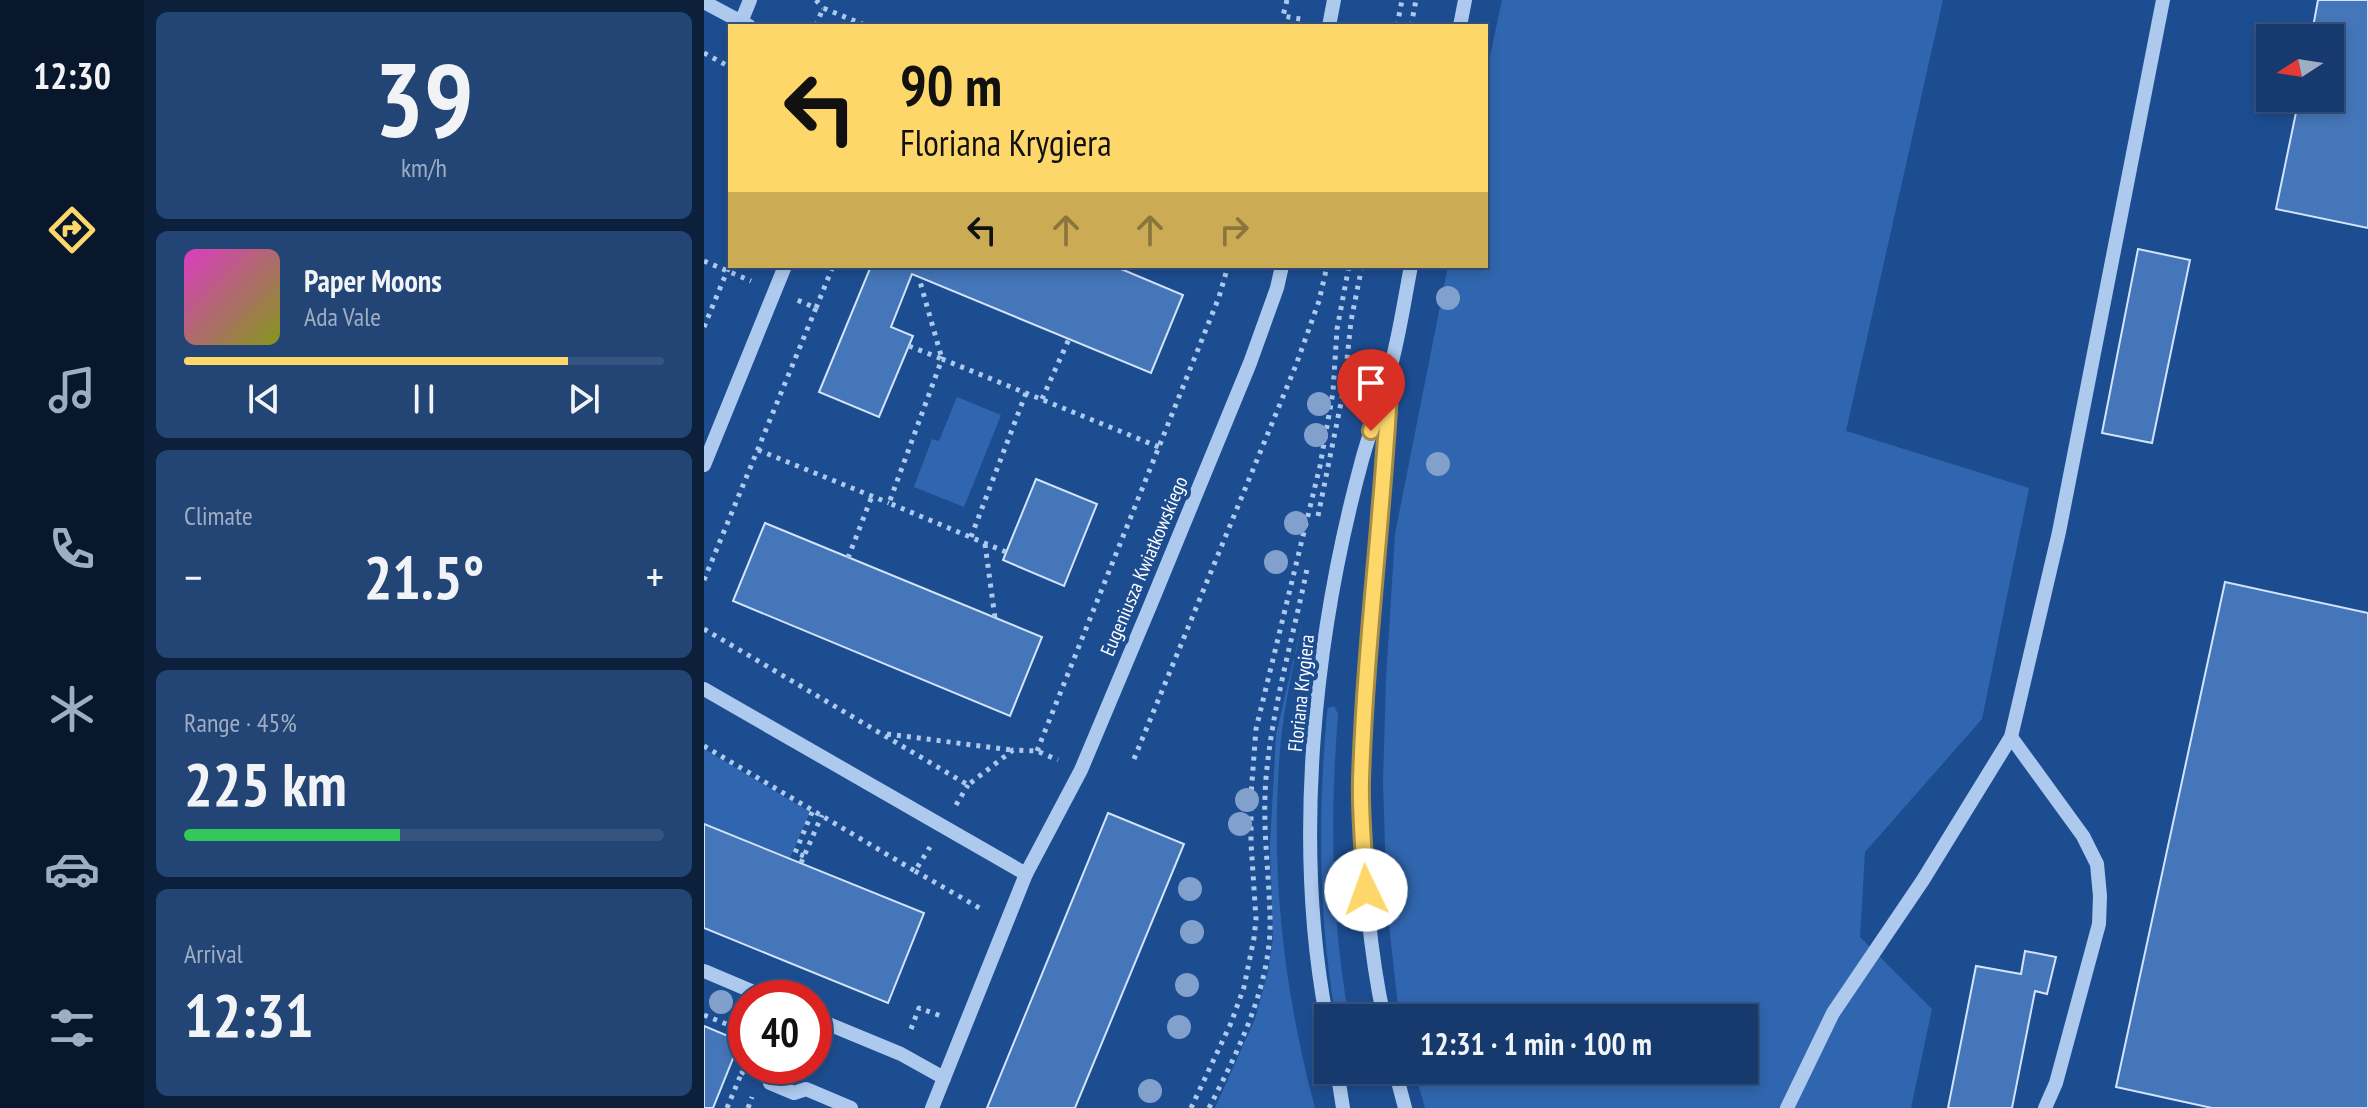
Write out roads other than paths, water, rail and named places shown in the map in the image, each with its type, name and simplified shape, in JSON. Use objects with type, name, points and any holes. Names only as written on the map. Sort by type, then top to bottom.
[{"type":"street","points":[[704,2],[745,24],[750,0]]},
{"type":"street","points":[[1329,24],[1334,0]]},
{"type":"street","points":[[1460,24],[1465,0]]},
{"type":"street","points":[[1787,1108],[1833,1013],[1923,880],[2011,737],[2059,532],[2163,0]]},
{"type":"street","points":[[704,465],[784,268]]},
{"type":"street","name":"Eugeniusza Kwiatkowskiego","points":[[932,1108],[1026,874],[1081,770],[1250,363],[1282,268]]},
{"type":"street","name":"Floriana Krygiera","points":[[1323,1004],[1312,891],[1310,826],[1315,728],[1341,554],[1362,461],[1390,372],[1411,268]]},
{"type":"street","name":"Floriana Krygiera","points":[[1382,1004],[1366,890],[1361,783],[1365,695],[1386,466],[1390,372]]},
{"type":"street","points":[[704,689],[1026,874]]},
{"type":"street","points":[[2011,737],[2083,836],[2097,864],[2100,896],[2099,924],[2056,1083],[2045,1108]]},
{"type":"street","points":[[704,971],[728,981]]},
{"type":"street","points":[[832,1025],[901,1054],[944,1078]]},
{"type":"street","points":[[772,1084],[794,1093],[806,1089],[851,1108]]},
{"type":"street","points":[[1340,1084],[1345,1108]]},
{"type":"street","points":[[1399,1084],[1405,1108]]}]
